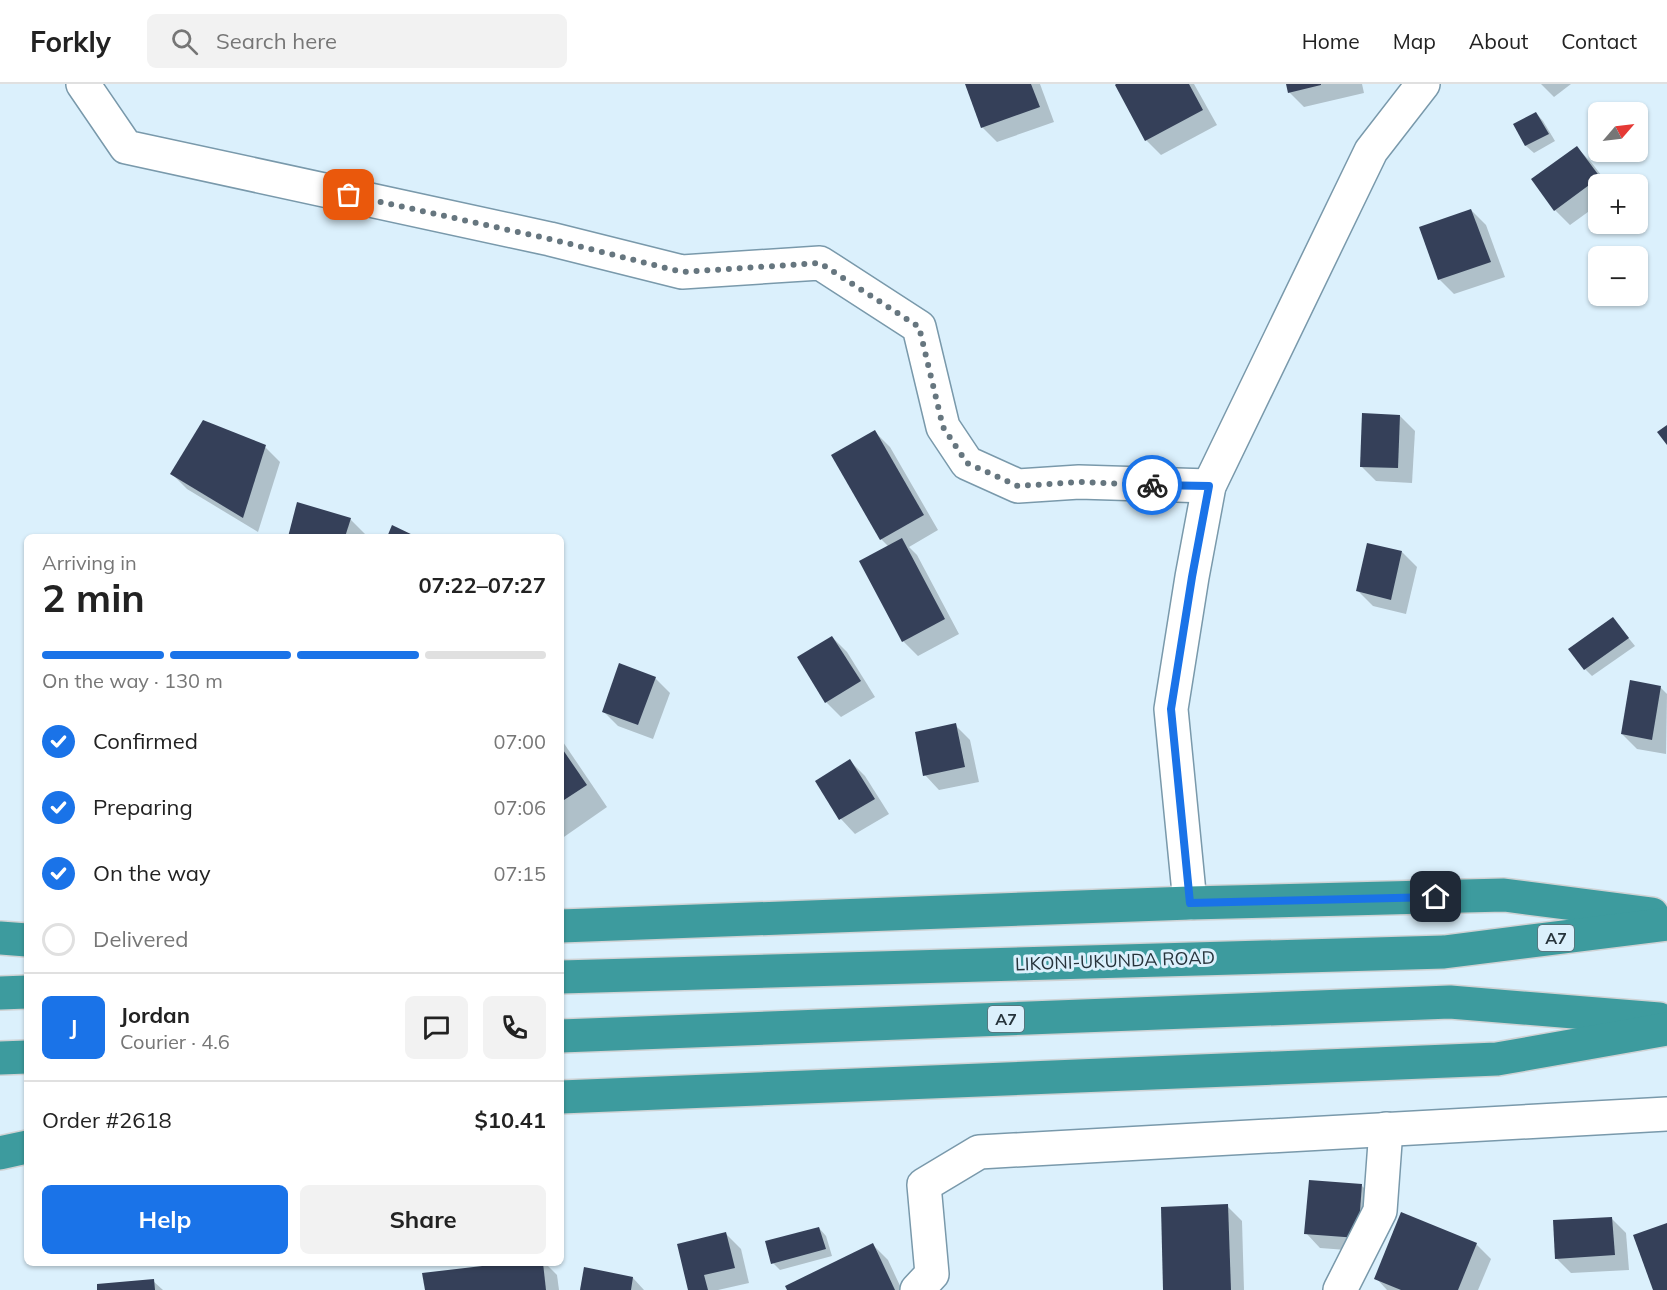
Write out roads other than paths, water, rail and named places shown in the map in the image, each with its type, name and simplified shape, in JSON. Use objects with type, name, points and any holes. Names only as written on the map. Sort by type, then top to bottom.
[{"type":"highway","points":[[564,926],[1190,903],[1504,895],[1667,916]]},
{"type":"highway","name":"LIKONI-UKUNDA ROAD","points":[[564,977],[1444,952],[1667,924]]},
{"type":"highway","points":[[0,938],[24,940]]},
{"type":"highway","points":[[0,993],[24,992]]},
{"type":"highway","name":"A7","points":[[564,1036],[1450,1002],[1667,1019]]},
{"type":"highway","points":[[564,1097],[1497,1059],[1667,1029]]},
{"type":"highway","points":[[0,1058],[24,1057]]},
{"type":"highway","points":[[0,1153],[24,1148]]},
{"type":"street","points":[[83,84],[126,147],[550,239],[682,272],[820,263],[919,327],[943,427],[967,463],[1018,486],[1079,482],[1209,486]]},
{"type":"street","points":[[1190,903],[1171,709],[1209,486],[1371,151],[1423,84]]},
{"type":"street","points":[[917,1290],[932,1274],[924,1185],[979,1152],[1667,1114]]},
{"type":"street","points":[[1340,1290],[1380,1211],[1386,1129]]}]
